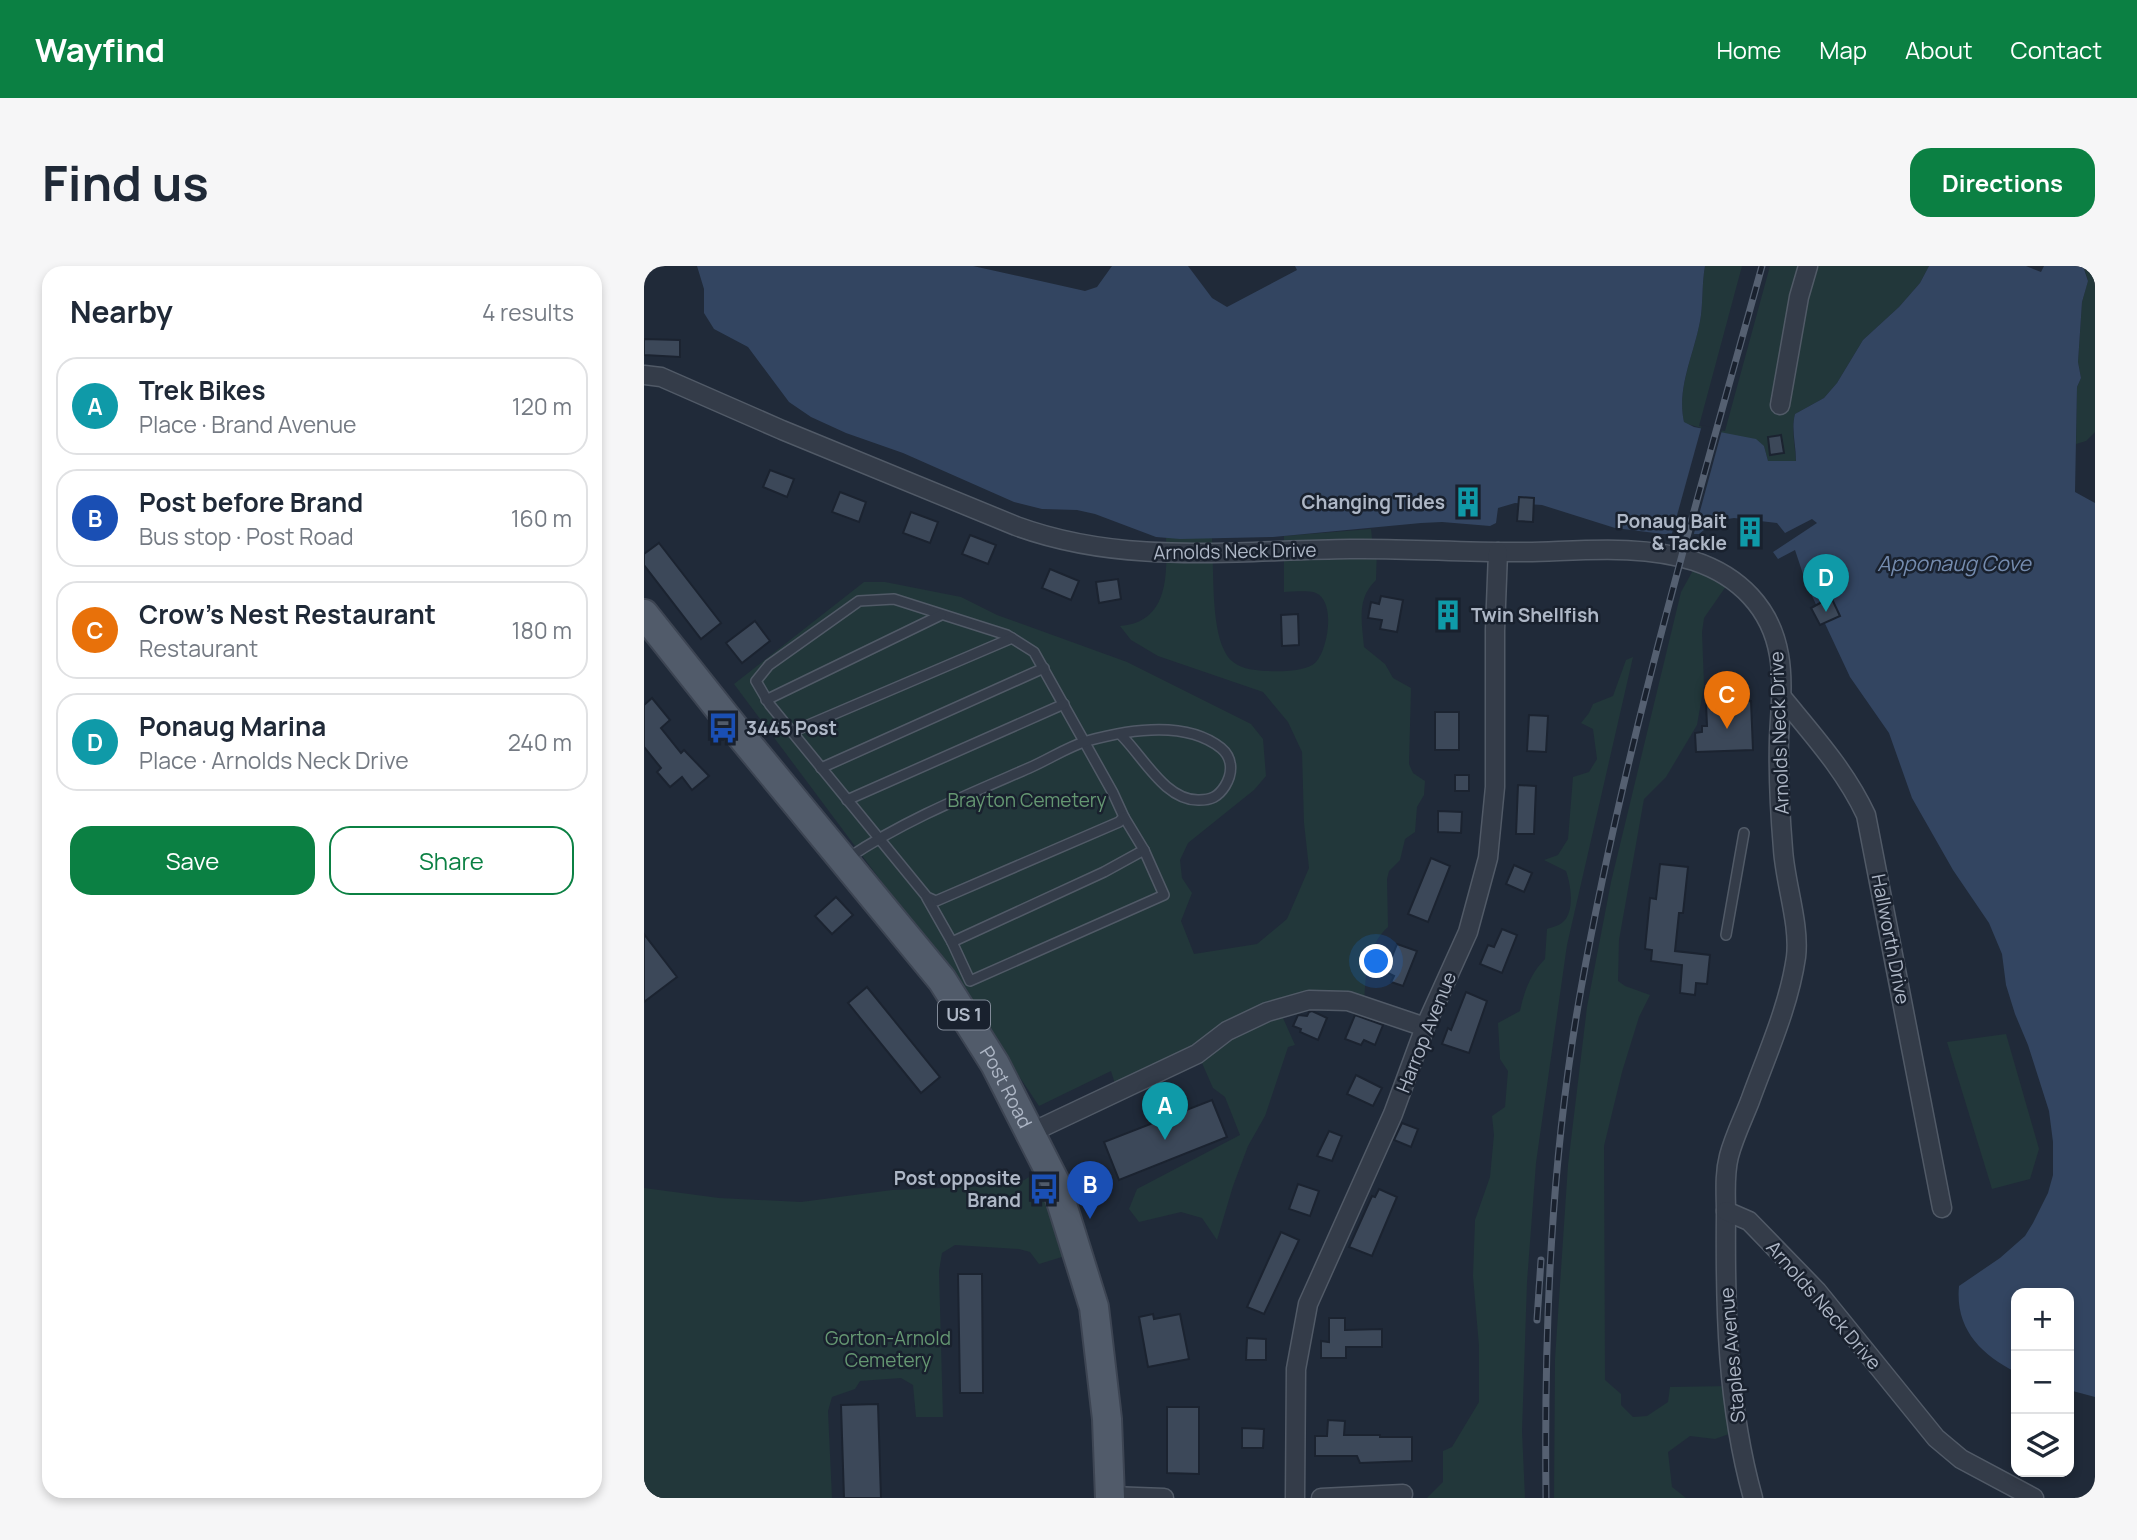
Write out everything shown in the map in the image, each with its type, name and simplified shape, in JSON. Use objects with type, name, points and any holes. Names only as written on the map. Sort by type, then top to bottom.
[{"type":"main road","name":"Post Road","points":[[644,614],[942,980],[995,1064],[1055,1182],[1094,1307],[1107,1419],[1110,1497]]},
{"type":"street","points":[[1780,405],[1799,297],[1808,266]]},
{"type":"street","name":"Arnolds Neck Drive","points":[[644,375],[661,377],[1016,526],[1074,543],[1161,554],[1355,549],[1643,552],[1709,567],[1744,588],[1767,616],[1781,662],[1779,773],[1782,844],[1785,876],[1798,942],[1784,1009],[1730,1150],[1724,1194],[1726,1211],[1749,1221],[1817,1291],[1936,1438],[1961,1459],[2034,1498]]},
{"type":"street","name":"Harrop Avenue","points":[[1295,1498],[1296,1369],[1308,1304],[1393,1114],[1425,1027],[1468,932],[1488,858],[1495,787],[1495,630],[1499,552]]},
{"type":"street","name":"Hallworth Drive","points":[[1781,696],[1834,760],[1857,795],[1866,815],[1942,1208]]},
{"type":"street","points":[[1030,1133],[1197,1054],[1227,1031],[1267,1012],[1309,1000],[1348,1002],[1425,1027]]},
{"type":"street","name":"Staples Avenue","points":[[1726,1211],[1724,1263],[1730,1379],[1753,1498]]},
{"type":"street","points":[[1321,1498],[1403,1494]]},
{"type":"street","points":[[1110,1497],[1164,1498]]},
{"type":"lane","points":[[894,599],[1012,638],[1034,652],[1044,668],[1144,850],[1164,895],[971,981],[927,897],[766,700],[756,681],[769,665],[859,601],[894,599]]},
{"type":"lane","points":[[766,700],[941,615]]},
{"type":"lane","points":[[792,732],[1012,638]]},
{"type":"lane","points":[[821,768],[1044,668]]},
{"type":"lane","points":[[847,800],[1065,704]]},
{"type":"lane","points":[[844,861],[878,838],[941,806],[1085,742],[1120,734],[1176,731],[1208,738],[1224,751],[1231,766],[1229,778],[1219,794],[1209,800],[1187,800],[1166,787],[1137,750],[1120,734]]},
{"type":"lane","points":[[927,897],[936,901],[1119,822],[1124,817]]},
{"type":"lane","points":[[1726,934],[1744,833]]},
{"type":"lane","points":[[952,942],[1104,872],[1144,850]]},
{"type":"green space","points":[[1705,266],[1742,266],[1699,426],[1725,431],[1770,266],[1929,266],[1920,283],[1899,307],[1863,340],[1837,383],[1824,398],[1795,414],[1793,432],[1796,461],[1768,461],[1764,446],[1684,423],[1683,396],[1699,328]]},
{"type":"green space","points":[[2083,266],[2095,266],[2095,432],[2086,441],[2076,444],[2077,387],[2081,378],[2078,362],[2082,302],[2088,280]]},
{"type":"green space","name":"Brayton Cemetery","points":[[1371,529],[1373,548],[1377,548],[1376,580],[1365,595],[1363,603],[1364,647],[1385,664],[1393,678],[1411,688],[1409,764],[1413,773],[1425,781],[1424,795],[1417,807],[1415,832],[1405,839],[1400,860],[1389,871],[1388,927],[1371,952],[1364,1003],[1279,1009],[1295,1045],[1288,1047],[1265,1116],[1248,1146],[1217,1240],[1202,1218],[1181,1212],[1139,1222],[1129,1209],[1137,1189],[1240,1135],[1225,1097],[1213,1088],[1198,1054],[1117,1090],[1111,1071],[1039,1106],[952,976],[734,684],[864,582],[885,582],[961,597],[997,615],[1127,662],[1251,724],[1263,739],[1266,776],[1254,790],[1188,843],[1180,860],[1182,878],[1192,893],[1181,921],[1194,954],[1257,944],[1287,919],[1309,868],[1304,823],[1302,752],[1288,722],[1263,692],[1158,656],[1131,640],[1120,626],[1136,623],[1148,616],[1156,606],[1165,581],[1166,538],[1212,538],[1217,626],[1228,657],[1241,667],[1256,670],[1284,671],[1311,666],[1324,647],[1328,615],[1322,598],[1316,593],[1284,592],[1284,536]]},
{"type":"green space","points":[[1696,565],[1731,579],[1704,618],[1704,685],[1697,725],[1666,777],[1644,799],[1619,940],[1618,981],[1650,995],[1639,1017],[1622,1072],[1604,1146],[1605,1380],[1621,1394],[1621,1405],[1633,1417],[1647,1416],[1668,1402],[1670,1387],[1732,1386],[1740,1430],[1715,1439],[1690,1436],[1668,1452],[1672,1487],[1686,1498],[1554,1498],[1555,1359],[1568,1165],[1587,1007],[1611,882],[1681,592]]},
{"type":"green space","points":[[1633,657],[1567,945],[1536,1163],[1527,1282],[1522,1431],[1525,1498],[1427,1498],[1443,1482],[1443,1451],[1452,1447],[1479,1402],[1479,1346],[1473,1276],[1475,1220],[1490,1177],[1494,1135],[1492,1116],[1505,1107],[1508,1071],[1500,1059],[1498,1023],[1520,1011],[1529,983],[1545,959],[1547,929],[1567,917],[1571,905],[1566,871],[1544,860],[1558,855],[1568,839],[1573,777],[1589,772],[1597,759],[1593,729],[1581,723],[1593,704],[1613,696],[1626,660]]},
{"type":"green space","points":[[2006,1034],[2039,1149],[2030,1179],[1992,1189],[1947,1042]]},
{"type":"green space","name":"Gorton-Arnold Cemetery","points":[[1047,1166],[1075,1253],[1039,1264],[1030,1252],[1019,1249],[955,1245],[942,1253],[939,1271],[943,1417],[916,1417],[913,1385],[901,1378],[860,1381],[855,1389],[832,1397],[828,1411],[832,1498],[644,1498],[644,1188],[719,1198],[801,1202],[892,1190],[1016,1185]]},
{"type":"water","name":"Apponaug Cove","points":[[697,266],[973,266],[1085,291],[1097,287],[1112,266],[1188,266],[1212,298],[1227,307],[1297,270],[1295,266],[1705,266],[1699,328],[1683,395],[1684,422],[1694,427],[1756,439],[1764,446],[1768,461],[1796,461],[1795,414],[1824,398],[1837,383],[1863,340],[1899,307],[1920,283],[1929,266],[2026,266],[2041,272],[2044,266],[2083,266],[2088,281],[2082,302],[2078,362],[2081,378],[2077,387],[2075,492],[2095,503],[2095,1397],[2074,1391],[2074,1288],[2011,1288],[2011,1369],[1981,1348],[1961,1315],[1959,1286],[2000,1258],[2025,1236],[2048,1193],[2053,1175],[2049,1111],[2006,985],[2002,954],[1989,923],[1953,870],[1912,798],[1889,733],[1850,677],[1806,583],[1795,550],[1778,559],[1773,552],[1817,523],[1812,519],[1785,533],[1777,523],[1734,518],[1715,521],[1699,534],[1663,534],[1615,528],[1542,505],[1515,503],[1498,508],[1496,523],[1490,526],[1442,522],[1273,537],[1156,537],[1095,514],[1077,510],[1042,509],[1014,502],[903,453],[846,433],[811,417],[789,402],[748,347],[714,329],[704,313],[704,289]]},
{"type":"pier","points":[[1702,425],[1722,430],[1693,537],[1671,537]]},
{"type":"building","points":[[644,339],[680,340],[680,357],[644,355]]},
{"type":"building","points":[[1781,435],[1784,453],[1770,455],[1768,437]]},
{"type":"building","points":[[770,470],[794,479],[787,497],[763,487]]},
{"type":"building","name":"Changing Tides","points":[[1462,490],[1476,492],[1474,513],[1460,512]]},
{"type":"building","points":[[840,492],[866,502],[859,522],[832,512]]},
{"type":"building","points":[[1519,497],[1534,498],[1533,522],[1517,521]]},
{"type":"building","points":[[911,512],[938,522],[930,543],[903,533]]},
{"type":"building","points":[[970,535],[996,545],[988,564],[962,554]]},
{"type":"building","points":[[659,543],[721,623],[701,639],[644,565],[644,554]]},
{"type":"building","points":[[1050,569],[1079,581],[1071,600],[1042,588]]},
{"type":"building","points":[[1118,579],[1121,599],[1099,603],[1096,582]]},
{"type":"building","points":[[1381,596],[1403,600],[1397,632],[1380,629],[1382,620],[1368,618],[1371,602],[1379,604]]},
{"type":"building","points":[[1831,597],[1840,616],[1820,625],[1811,608]]},
{"type":"building","name":"Twin Shellfish","points":[[1442,599],[1456,600],[1454,631],[1440,630]]},
{"type":"building","points":[[1298,614],[1299,645],[1282,646],[1281,615]]},
{"type":"building","points":[[755,621],[770,641],[742,663],[726,643]]},
{"type":"building","points":[[652,698],[670,720],[661,728],[681,753],[684,750],[709,776],[692,790],[682,777],[670,787],[657,772],[661,768],[644,747],[644,705]]},
{"type":"building","points":[[1751,701],[1753,750],[1696,752],[1695,733],[1702,732],[1702,726],[1707,726],[1706,703]]},
{"type":"building","points":[[1435,712],[1459,712],[1459,750],[1435,750]]},
{"type":"building","points":[[1529,715],[1548,716],[1546,752],[1527,751]]},
{"type":"building","points":[[1455,775],[1469,775],[1469,791],[1455,791]]},
{"type":"building","points":[[1518,785],[1536,786],[1534,834],[1516,834]]},
{"type":"building","points":[[1438,811],[1462,812],[1461,833],[1438,832]]},
{"type":"building","points":[[1431,858],[1450,866],[1428,922],[1408,914]]},
{"type":"building","points":[[1660,864],[1688,867],[1675,951],[1710,955],[1707,984],[1696,983],[1695,995],[1680,993],[1682,965],[1651,961],[1652,950],[1645,949],[1650,898],[1656,899]]},
{"type":"building","points":[[1514,865],[1532,873],[1524,892],[1506,884]]},
{"type":"building","points":[[836,897],[853,915],[832,934],[815,916]]},
{"type":"building","points":[[1502,929],[1517,935],[1502,973],[1480,964],[1488,945],[1494,947]]},
{"type":"building","points":[[644,934],[677,977],[644,1002]]},
{"type":"building","points":[[1397,944],[1417,951],[1403,986],[1391,982],[1394,976],[1386,972]]},
{"type":"building","points":[[867,987],[940,1077],[921,1093],[848,1003]]},
{"type":"building","points":[[1466,992],[1487,1001],[1469,1053],[1442,1044],[1448,1028],[1451,1030]]},
{"type":"building","points":[[1312,1011],[1327,1018],[1318,1040],[1293,1026],[1298,1015],[1307,1016]]},
{"type":"building","points":[[1355,1015],[1383,1025],[1375,1045],[1364,1040],[1361,1045],[1345,1039]]},
{"type":"building","points":[[1356,1075],[1382,1088],[1373,1106],[1347,1094]]},
{"type":"building","points":[[1212,1100],[1227,1137],[1119,1180],[1104,1142]]},
{"type":"building","points":[[1402,1123],[1418,1129],[1411,1147],[1394,1140]]},
{"type":"building","points":[[1329,1131],[1342,1136],[1332,1161],[1317,1156]]},
{"type":"building","points":[[1298,1184],[1319,1191],[1310,1216],[1289,1209]]},
{"type":"building","points":[[1379,1189],[1397,1197],[1372,1256],[1349,1247],[1372,1196],[1375,1197]]},
{"type":"building","points":[[1281,1232],[1299,1240],[1264,1314],[1247,1307]]},
{"type":"building","points":[[958,1274],[982,1274],[983,1393],[960,1393]]},
{"type":"building","points":[[1153,1314],[1154,1319],[1180,1314],[1189,1359],[1148,1367],[1139,1317]]},
{"type":"building","points":[[1329,1318],[1345,1318],[1345,1330],[1382,1329],[1382,1347],[1346,1347],[1346,1358],[1321,1358],[1321,1341],[1329,1342]]},
{"type":"building","points":[[1247,1338],[1266,1339],[1266,1360],[1246,1360]]},
{"type":"building","points":[[878,1404],[881,1498],[844,1498],[841,1405]]},
{"type":"building","points":[[1167,1407],[1199,1407],[1199,1474],[1167,1473]]},
{"type":"building","points":[[1328,1420],[1345,1421],[1344,1435],[1412,1437],[1412,1461],[1360,1463],[1357,1456],[1315,1456],[1315,1436],[1327,1436]]},
{"type":"building","points":[[1242,1428],[1264,1429],[1263,1448],[1242,1448]]},
{"type":"railway","points":[[1546,1498],[1548,1306],[1556,1179],[1581,989],[1640,716],[1762,266]]},
{"type":"railway","points":[[1537,1320],[1541,1260]]},
{"type":"place","name":"Changing Tides","points":[[1468,502]]},
{"type":"place","name":"Ponaug Bait & Tackle","points":[[1750,532]]},
{"type":"place","name":"Ponaug Marina","points":[[1826,612]]},
{"type":"place","name":"Twin Shellfish","points":[[1448,615]]},
{"type":"place","name":"3445 Post","points":[[723,728]]},
{"type":"place","name":"Crow's Nest Restaurant","points":[[1727,729]]},
{"type":"place","name":"Trek Bikes","points":[[1165,1140]]},
{"type":"place","name":"Post opposite Brand","points":[[1044,1189]]},
{"type":"place","name":"Post before Brand","points":[[1090,1219]]}]
